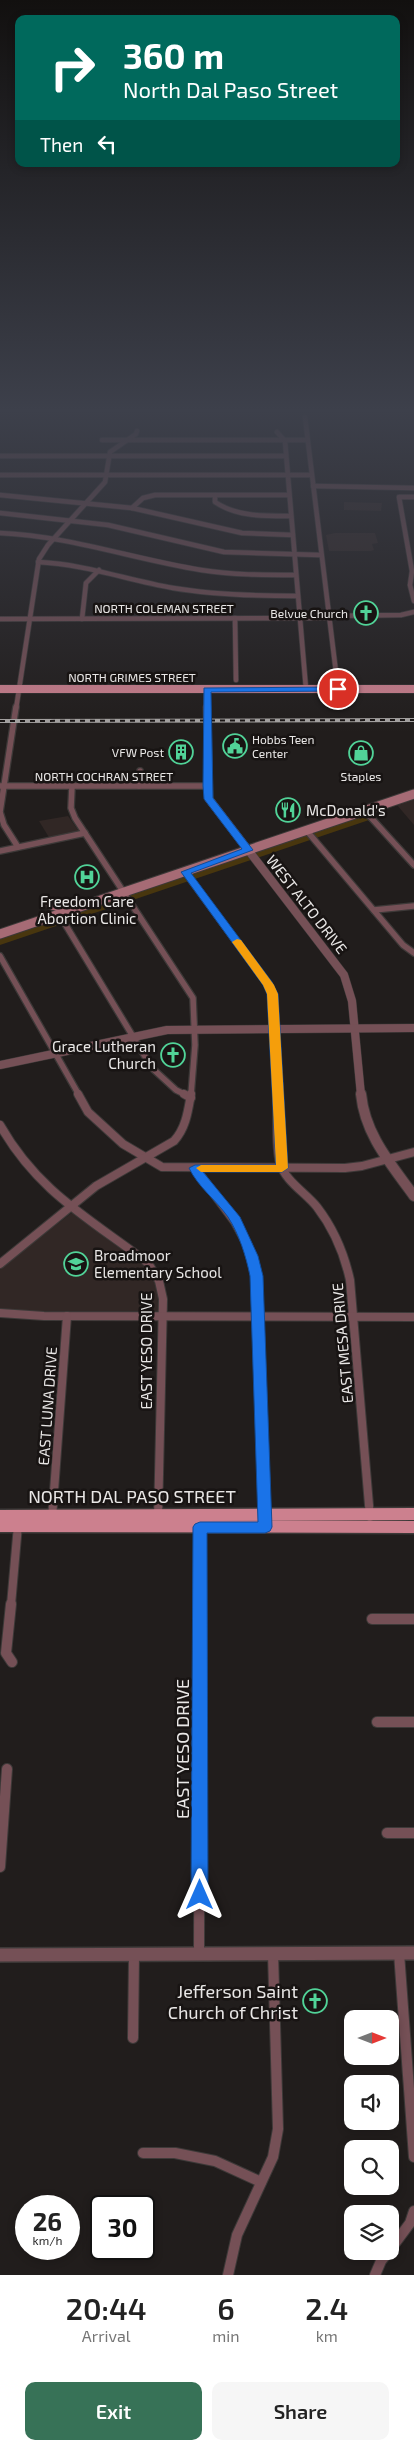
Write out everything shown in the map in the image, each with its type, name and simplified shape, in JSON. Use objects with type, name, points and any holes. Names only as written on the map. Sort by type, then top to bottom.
[{"type":"main road","name":"NORTH GRIMES STREET","points":[[0,689],[414,689]]},
{"type":"main road","points":[[0,934],[414,794]]},
{"type":"main road","points":[[51,905],[63,907],[97,896],[110,896]]},
{"type":"main road","name":"NORTH DAL PASO STREET","points":[[371,1521],[414,1514]]},
{"type":"main road","name":"NORTH DAL PASO STREET","points":[[0,1516],[19,1521],[371,1521],[414,1527]]},
{"type":"main road","name":"NORTH DAL PASO STREET","points":[[0,1526],[19,1521]]},
{"type":"street","points":[[18,847],[1,818],[2,786],[38,562],[43,551],[70,520]]},
{"type":"street","points":[[71,520],[122,528],[224,552],[320,555]]},
{"type":"street","points":[[185,520],[236,532],[293,535]]},
{"type":"street","points":[[291,520],[306,689]]},
{"type":"street","points":[[316,520],[338,689]]},
{"type":"street","points":[[404,520],[413,568],[410,585],[414,601]]},
{"type":"street","points":[[0,533],[100,545],[204,570],[246,574],[296,575]]},
{"type":"street","points":[[38,562],[70,563],[158,585],[191,591],[249,596],[298,596]]},
{"type":"street","points":[[82,619],[86,583],[100,570]]},
{"type":"street","name":"NORTH COLEMAN STREET","points":[[0,619],[300,618],[411,613]]},
{"type":"street","points":[[235,618],[236,680]]},
{"type":"street","name":"WEST ALTO DRIVE","points":[[207,690],[207,786],[209,799],[344,975],[352,1001],[355,1028]]},
{"type":"street","points":[[139,786],[140,771]]},
{"type":"street","name":"NORTH COCHRAN STREET","points":[[2,786],[207,786]]},
{"type":"street","points":[[0,1264],[71,1205],[111,1175],[166,1146],[179,1134],[187,1120],[191,1098],[195,1005],[190,992],[85,833],[71,808],[72,786]]},
{"type":"street","points":[[366,811],[414,865]]},
{"type":"street","points":[[307,830],[403,945],[414,953]]},
{"type":"street","points":[[0,851],[85,833]]},
{"type":"street","points":[[185,872],[268,985],[274,1002],[282,1168]]},
{"type":"street","points":[[374,910],[414,906]]},
{"type":"street","points":[[59,914],[152,1068],[176,1090],[191,1098]]},
{"type":"street","points":[[0,956],[88,1112],[106,1131],[143,1158],[162,1167],[354,1167],[414,1152]]},
{"type":"street","points":[[355,1028],[363,1111],[372,1135],[414,1196]]},
{"type":"street","points":[[0,1065],[167,1030],[414,1028]]},
{"type":"street","name":"EAST YESO DRIVE","points":[[0,1125],[18,1157],[34,1176],[148,1264],[162,1288],[164,1316],[157,1521]]},
{"type":"street","points":[[195,1168],[199,1176],[234,1217],[244,1237],[257,1276],[265,1521]]},
{"type":"street","name":"EAST MESA DRIVE","points":[[282,1168],[316,1206],[335,1233],[349,1273],[355,1316],[371,1521]]},
{"type":"street","points":[[0,1313],[67,1316],[414,1317]]},
{"type":"street","name":"EAST LUNA DRIVE","points":[[52,1521],[67,1316]]},
{"type":"street","points":[[12,1662],[6,1653],[19,1521]]},
{"type":"street","name":"EAST YESO DRIVE","points":[[199,1955],[200,1521]]},
{"type":"street","points":[[372,1619],[414,1619]]},
{"type":"street","points":[[377,1722],[414,1722]]},
{"type":"street","points":[[0,1867],[7,1769]]},
{"type":"street","points":[[387,1832],[414,1833]]},
{"type":"street","points":[[228,2275],[237,2235],[273,2157],[278,2129],[273,1953]]},
{"type":"street","points":[[399,1953],[414,2157]]},
{"type":"street","points":[[0,1955],[414,1953]]},
{"type":"street","points":[[133,2038],[134,1955]]},
{"type":"street","points":[[143,2153],[175,2153],[216,2161],[261,2182]]},
{"type":"street","points":[[399,2238],[410,2223],[414,2211]]},
{"type":"street","points":[[375,2275],[382,2260]]},
{"type":"shaded area","points":[[335,533],[375,533],[378,543],[372,544],[374,550],[371,551],[329,551],[326,535]]},
{"type":"shaded area","points":[[414,798],[414,825],[397,805]]},
{"type":"shaded area","points":[[68,816],[80,833],[50,839],[39,821]]},
{"type":"shaded area","points":[[361,816],[369,820],[0,945],[0,939]]},
{"type":"shaded area","name":"Broadmoor Elementary School","points":[[74,1211],[133,1254],[149,1269],[159,1289],[160,1311],[77,1313],[0,1310],[0,1269]]},
{"type":"railway","points":[[0,721],[414,720]]},
{"type":"slow traffic","points":[[201,1168],[282,1168],[280,1163],[274,1002],[268,985],[237,942]]},
{"type":"place","name":"Belvue Church","points":[[366,613]]},
{"type":"place","name":"Hobbs Teen Center","points":[[235,746]]},
{"type":"place","name":"VFW Post","points":[[181,752]]},
{"type":"place","name":"Staples","points":[[361,753]]},
{"type":"place","name":"McDonald's","points":[[288,810]]},
{"type":"place","name":"Freedom Care Abortion Clinic","points":[[87,877]]},
{"type":"place","name":"Grace Lutheran Church","points":[[173,1055]]},
{"type":"place","name":"Broadmoor Elementary School","points":[[76,1264]]},
{"type":"place","name":"Jefferson Saint Church of Christ","points":[[315,2001]]},
{"type":"route","points":[[200,1895],[200,1527],[265,1527],[257,1276],[252,1256],[234,1217],[199,1176],[195,1168],[282,1168],[280,1163],[274,1002],[272,994],[268,985],[192,878],[185,872],[248,850],[209,799],[207,786],[207,690],[338,689]]}]
